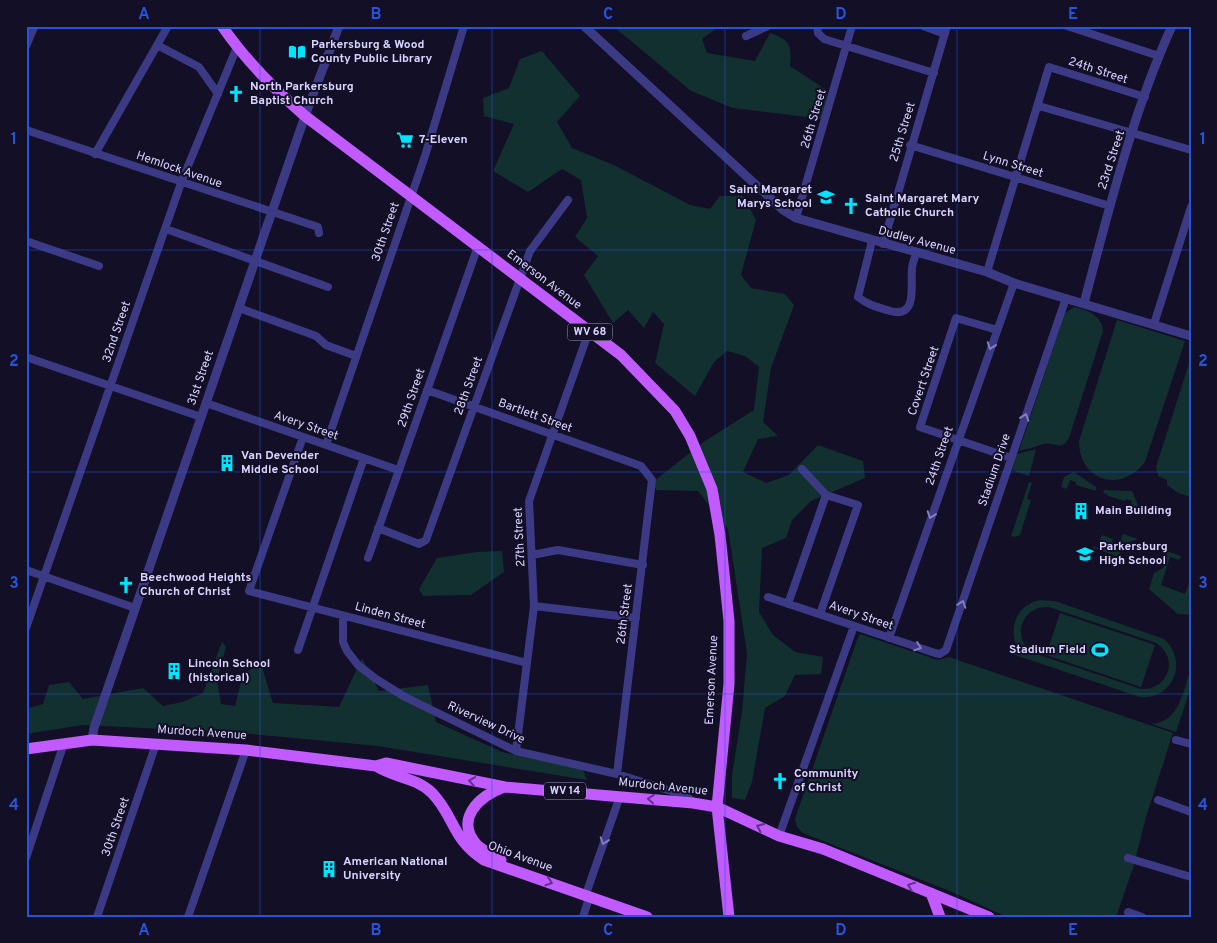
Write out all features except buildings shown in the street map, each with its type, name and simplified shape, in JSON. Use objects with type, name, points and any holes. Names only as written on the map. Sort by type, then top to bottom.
[{"type":"main road","name":"Emerson Avenue","points":[[222,26],[237,47],[277,92],[628,361],[675,411],[703,463],[712,489],[725,580],[730,656],[717,807]]},
{"type":"main road","name":"Murdoch Avenue","points":[[26,749],[92,740],[246,750],[376,766],[386,763],[447,777],[505,787],[693,802],[717,807],[779,836],[823,849],[989,917]]},
{"type":"main road","name":"Murdoch Avenue","points":[[376,766],[385,772],[416,781]]},
{"type":"main road","points":[[426,788],[436,780],[447,777]]},
{"type":"main road","name":"Ohio Avenue","points":[[416,781],[438,800],[455,832],[472,852],[484,860],[588,890],[647,917]]},
{"type":"main road","points":[[505,787],[489,792],[476,803],[469,823],[470,832],[478,845],[500,859],[510,869]]},
{"type":"main road","name":"WV 68","points":[[717,807],[729,917]]},
{"type":"main road","points":[[930,893],[940,917]]},
{"type":"street","points":[[26,45],[34,26]]},
{"type":"street","points":[[95,154],[168,26]]},
{"type":"street","name":"31st Street","points":[[92,740],[94,728],[201,417],[339,26]]},
{"type":"street","name":"30th Street","points":[[326,445],[444,96],[464,26]]},
{"type":"street","name":"Dudley Avenue","points":[[584,26],[783,210],[796,218],[916,254],[986,272],[1014,283],[1191,336]]},
{"type":"street","points":[[746,36],[768,26]]},
{"type":"street","points":[[817,26],[818,33],[824,39],[934,73]]},
{"type":"street","name":"26th Street","points":[[796,218],[852,26]]},
{"type":"street","points":[[923,26],[946,30]]},
{"type":"street","points":[[1068,26],[1159,56]]},
{"type":"street","name":"23rd Street","points":[[1084,303],[1110,206],[1133,133],[1159,56],[1172,26]]},
{"type":"street","name":"25th Street","points":[[883,244],[910,145],[946,30]]},
{"type":"street","points":[[157,45],[199,67],[218,94]]},
{"type":"street","name":"32nd Street","points":[[26,628],[181,183],[237,47]]},
{"type":"street","name":"24th Street","points":[[986,272],[1017,179],[1049,67],[1145,97]]},
{"type":"street","points":[[1039,106],[1191,150]]},
{"type":"street","name":"Hemlock Avenue","points":[[26,130],[318,227],[319,233]]},
{"type":"street","name":"Lynn Street","points":[[910,145],[1110,206]]},
{"type":"street","name":"28th Street","points":[[378,528],[419,544],[426,540],[530,251],[568,200]]},
{"type":"street","points":[[1154,324],[1191,207]]},
{"type":"street","points":[[166,228],[328,288]]},
{"type":"street","points":[[26,241],[99,266]]},
{"type":"street","points":[[872,241],[858,297],[869,305],[878,308],[901,312],[908,306],[914,287],[912,269],[916,254]]},
{"type":"street","name":"29th Street","points":[[368,558],[478,246]]},
{"type":"street","name":"24th Street","points":[[889,638],[1014,283]]},
{"type":"street","name":"Stadium Drive","points":[[946,650],[1066,298]]},
{"type":"street","points":[[239,308],[316,336],[326,345],[356,356]]},
{"type":"street","name":"Covert Street","points":[[997,330],[956,318],[920,428],[1011,458]]},
{"type":"street","name":"27th Street","points":[[516,752],[534,606],[529,502],[589,331]]},
{"type":"street","points":[[26,357],[201,417]]},
{"type":"street","name":"Bartlett Street","points":[[427,390],[635,464]]},
{"type":"street","name":"Avery Street","points":[[206,403],[398,470]]},
{"type":"street","name":"Linden Street","points":[[303,437],[249,591],[527,663]]},
{"type":"street","points":[[298,650],[364,458]]},
{"type":"street","name":"26th Street","points":[[617,774],[652,485],[647,471],[635,464]]},
{"type":"street","points":[[802,469],[826,495],[858,506],[820,614]]},
{"type":"street","points":[[788,604],[826,495]]},
{"type":"street","points":[[532,555],[558,550],[643,565]]},
{"type":"street","points":[[26,570],[135,608]]},
{"type":"street","name":"Avery Street","points":[[768,597],[935,653],[940,654],[946,650]]},
{"type":"street","points":[[534,606],[636,618]]},
{"type":"street","name":"Riverview Drive","points":[[344,616],[343,642],[347,651],[358,665],[405,697],[516,752],[617,774],[687,796],[693,802]]},
{"type":"street","points":[[779,836],[854,626]]},
{"type":"street","points":[[1176,740],[1191,744]]},
{"type":"street","points":[[26,858],[64,743]]},
{"type":"street","name":"30th Street","points":[[97,917],[156,744]]},
{"type":"street","points":[[188,917],[246,750]]},
{"type":"street","points":[[583,917],[588,902],[588,890],[620,796]]},
{"type":"street","points":[[1158,800],[1191,812]]},
{"type":"street","points":[[1128,858],[1191,877]]},
{"type":"street","points":[[1128,912],[1142,917]]},
{"type":"green space","points":[[613,26],[720,26],[702,39],[707,53],[755,61],[770,33],[782,38],[790,48],[790,66],[828,91],[822,119],[733,108],[691,91]]},
{"type":"green space","points":[[542,51],[580,96],[557,122],[572,148],[616,166],[690,205],[710,209],[720,196],[743,196],[756,220],[741,275],[751,288],[785,294],[794,305],[771,368],[763,422],[778,436],[758,439],[743,472],[766,483],[789,475],[818,445],[863,461],[865,478],[811,501],[792,520],[786,538],[762,548],[759,612],[773,635],[795,652],[823,657],[821,674],[795,675],[785,696],[765,708],[752,782],[745,800],[732,798],[732,775],[742,712],[747,653],[728,529],[698,491],[656,490],[654,481],[705,441],[754,410],[759,367],[745,356],[727,351],[714,362],[695,396],[655,363],[664,324],[653,312],[644,328],[628,310],[613,323],[584,275],[598,256],[575,237],[587,218],[581,180],[562,169],[528,192],[493,171],[514,124],[484,116],[483,98],[509,88],[520,59]]},
{"type":"green space","points":[[1074,307],[1097,317],[1103,331],[1069,438],[1060,445],[1047,443],[1019,451],[1065,313]]},
{"type":"green space","points":[[1117,320],[1185,341],[1145,462],[1135,472],[1125,478],[1114,480],[1094,474],[1086,466],[1081,455],[1079,441]]},
{"type":"green space","points":[[1191,357],[1191,497],[1178,493],[1167,485],[1167,480],[1158,476],[1156,467]]},
{"type":"green space","points":[[1036,449],[1029,476],[1012,470],[1017,454]]},
{"type":"green space","points":[[1074,472],[1096,487],[1096,491],[1076,485],[1076,482],[1070,480],[1067,489],[1061,487],[1064,477]]},
{"type":"green space","points":[[1029,482],[1032,483],[1027,499],[1031,500],[1020,535],[1011,536]]},
{"type":"green space","points":[[1104,490],[1132,491],[1138,505],[1135,511],[1130,509],[1132,501],[1108,496],[1106,493],[1103,494]]},
{"type":"green space","points":[[1123,534],[1138,539],[1123,544],[1119,557],[1093,548],[1093,546],[1097,548],[1102,535],[1113,539],[1112,542],[1118,544]]},
{"type":"green space","points":[[1146,544],[1181,556],[1179,560],[1170,557],[1161,585],[1185,594],[1191,578],[1191,615],[1178,614],[1149,589],[1154,573],[1163,568],[1166,558],[1162,550],[1152,547],[1143,551]]},
{"type":"green space","points":[[502,551],[504,572],[471,595],[423,596],[419,589],[437,558],[477,552]]},
{"type":"green space","points":[[1040,600],[1055,601],[1164,639],[1172,648],[1175,658],[1176,668],[1169,686],[1152,696],[1140,697],[1009,653],[1011,646],[1017,647],[1014,639],[1016,618],[1025,607]],"holes":[[[1049,607],[1156,643],[1168,657],[1168,672],[1158,685],[1141,689],[1033,653],[1026,647],[1021,631],[1022,624],[1032,611]]]},
{"type":"green space","name":"Stadium Field","points":[[1060,613],[1155,645],[1141,687],[1046,655]]},
{"type":"green space","points":[[860,634],[938,660],[949,657],[1173,733],[1146,817],[1133,868],[1116,917],[1007,917],[952,892],[803,833],[797,827],[795,819]]},
{"type":"green space","points":[[222,642],[226,647],[217,680],[221,704],[235,706],[243,674],[261,664],[273,703],[339,707],[362,658],[379,691],[428,685],[436,722],[502,752],[583,770],[587,780],[378,746],[242,733],[83,725],[26,734],[26,699],[29,708],[43,704],[49,685],[69,682],[83,699],[143,688],[163,706],[182,702],[203,693]]},
{"type":"green space","points":[[1191,668],[1191,687],[1176,732],[1151,724],[1168,718],[1179,704]]},
{"type":"place","name":"Parkersburg & Wood County Public Library","points":[[297,52]]},
{"type":"place","name":"North Parkersburg Baptist Church","points":[[236,94]]},
{"type":"place","name":"7-Eleven","points":[[405,140]]},
{"type":"place","name":"Saint Margaret Marys School","points":[[826,197]]},
{"type":"place","name":"Saint Margaret Mary Catholic Church","points":[[851,206]]},
{"type":"place","name":"Van Devender Middle School","points":[[227,463]]},
{"type":"place","name":"Main Building","points":[[1081,511]]},
{"type":"place","name":"Parkersburg High School","points":[[1085,554]]},
{"type":"place","name":"Beechwood Heights Church of Christ","points":[[126,585]]},
{"type":"place","name":"Stadium Field","points":[[1100,650]]},
{"type":"place","name":"Lincoln School (historical)","points":[[174,671]]},
{"type":"place","name":"Community of Christ","points":[[780,781]]},
{"type":"place","name":"American National University","points":[[329,869]]}]
